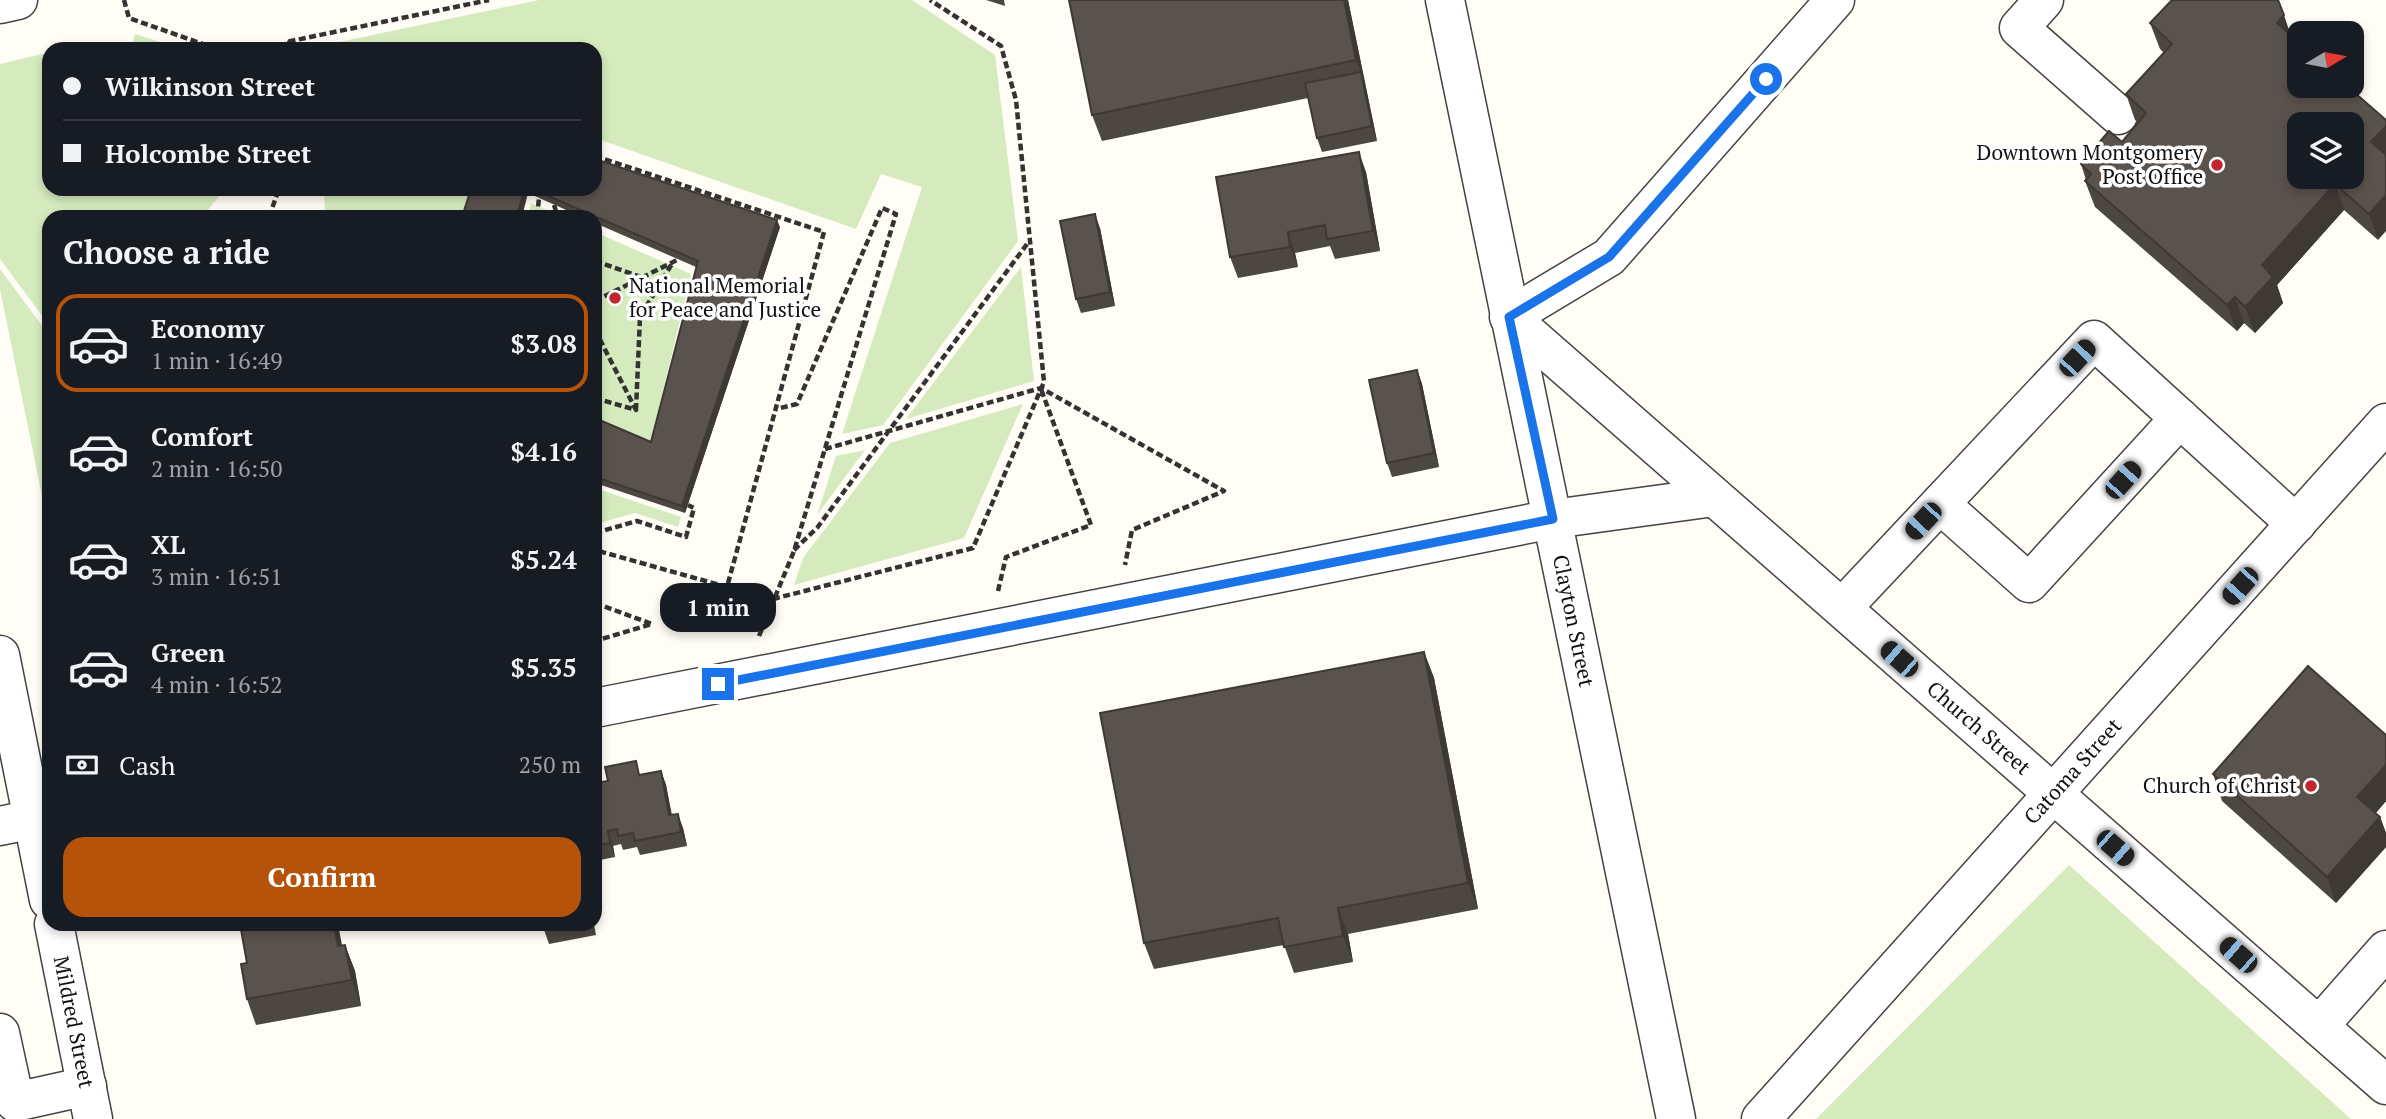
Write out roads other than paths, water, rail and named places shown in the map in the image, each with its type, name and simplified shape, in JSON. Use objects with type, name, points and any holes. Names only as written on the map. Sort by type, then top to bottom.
[{"type":"street","points":[[0,4],[18,0]]},
{"type":"street","name":"Clayton Street","points":[[1445,0],[1676,1119]]},
{"type":"street","points":[[1509,317],[1609,257],[1835,0]]},
{"type":"street","points":[[2044,0],[2019,28],[2118,115]]},
{"type":"street","name":"Church Street","points":[[1509,317],[2386,1085]]},
{"type":"street","points":[[1842,608],[2094,340],[2296,524]]},
{"type":"street","points":[[1940,504],[2029,583],[2180,418]]},
{"type":"street","name":"Catoma Street","points":[[1761,1119],[2386,422]]},
{"type":"street","points":[[602,707],[1553,519],[1714,497]]},
{"type":"street","points":[[0,655],[27,820],[42,875]]},
{"type":"street","name":"Mildred Street","points":[[55,931],[90,1103]]},
{"type":"street","points":[[2319,1026],[2386,950]]},
{"type":"street","points":[[0,1033],[15,1102],[90,1103]]},
{"type":"place","name":"Downtown Montgomery Post Office","points":[[2217,165]]},
{"type":"place","name":"National Memorial for Peace and Justice","points":[[615,298]]},
{"type":"place","name":"Church of Christ","points":[[2311,786]]}]
